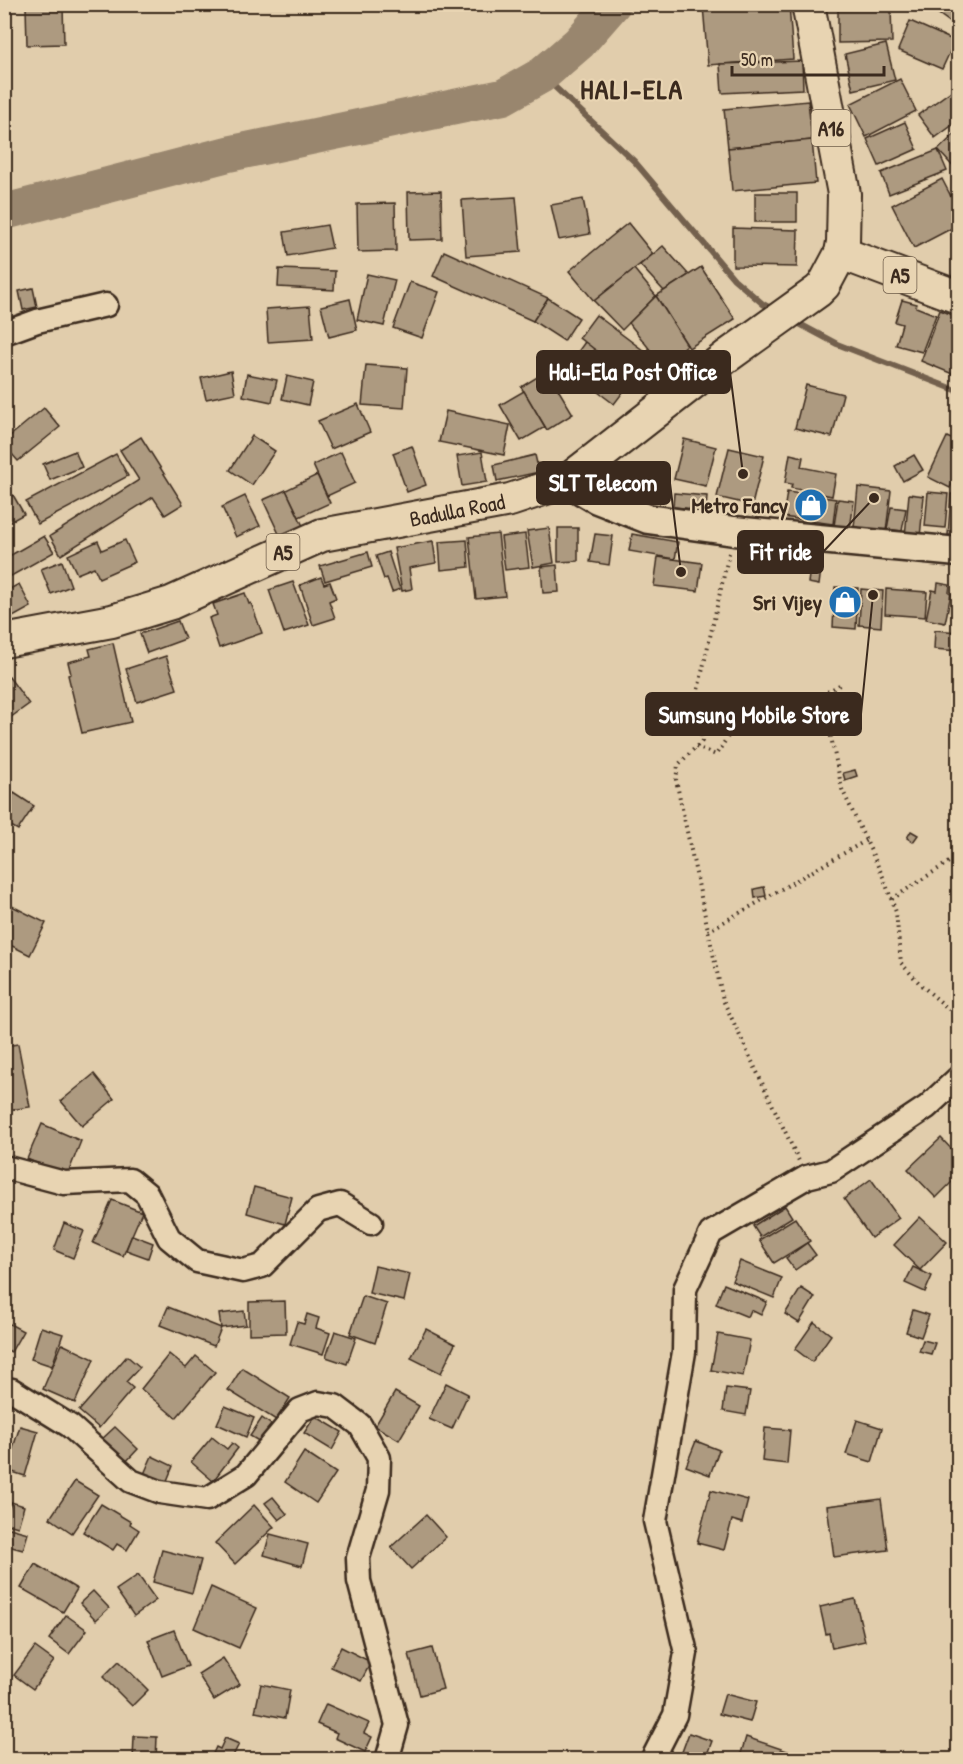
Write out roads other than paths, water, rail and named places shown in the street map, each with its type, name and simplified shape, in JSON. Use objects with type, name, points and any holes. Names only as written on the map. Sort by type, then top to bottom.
[{"type":"highway","name":"A16","points":[[808,4],[844,194],[841,253]]},
{"type":"highway","name":"Badulla Road","points":[[4,641],[112,621],[171,603],[322,535],[510,500],[567,481],[726,357],[818,291],[824,285],[841,253]]},
{"type":"highway","name":"A5","points":[[841,253],[958,297]]},
{"type":"main road","points":[[567,481],[597,499],[648,519],[734,531],[958,552]]},
{"type":"street","points":[[4,333],[37,321],[106,305]]},
{"type":"street","points":[[652,1760],[675,1715],[686,1653],[655,1521],[684,1352],[685,1289],[711,1233],[807,1178],[831,1171],[927,1107],[958,1078]]},
{"type":"street","points":[[4,1167],[64,1183],[130,1180],[147,1194],[170,1238],[197,1261],[243,1271],[262,1266],[318,1210],[340,1204],[371,1223]]},
{"type":"street","points":[[4,1389],[12,1390],[70,1426],[131,1481],[160,1492],[207,1499],[246,1475],[300,1410],[318,1403],[335,1406],[360,1425],[379,1458],[378,1490],[357,1558],[359,1581],[397,1725],[387,1760]]},
{"type":"waterway","points":[[4,212],[228,154],[503,97],[542,75],[579,43],[613,4]]},
{"type":"waterway","points":[[542,75],[635,162],[734,279],[763,304],[774,310]]},
{"type":"waterway","points":[[794,321],[837,344],[958,391]]},
{"type":"place","name":"Hali-Ela Post Office","points":[[743,474]]},
{"type":"place","name":"Fit ride","points":[[874,498]]},
{"type":"place","name":"Metro Fancy","points":[[811,505]]},
{"type":"place","name":"SLT Telecom","points":[[681,572]]},
{"type":"place","name":"Sumsung Mobile Store","points":[[873,595]]},
{"type":"place","name":"Sri Vijey","points":[[845,602]]},
{"type":"district","name":"HALI-ELA","points":[[632,89]]}]
